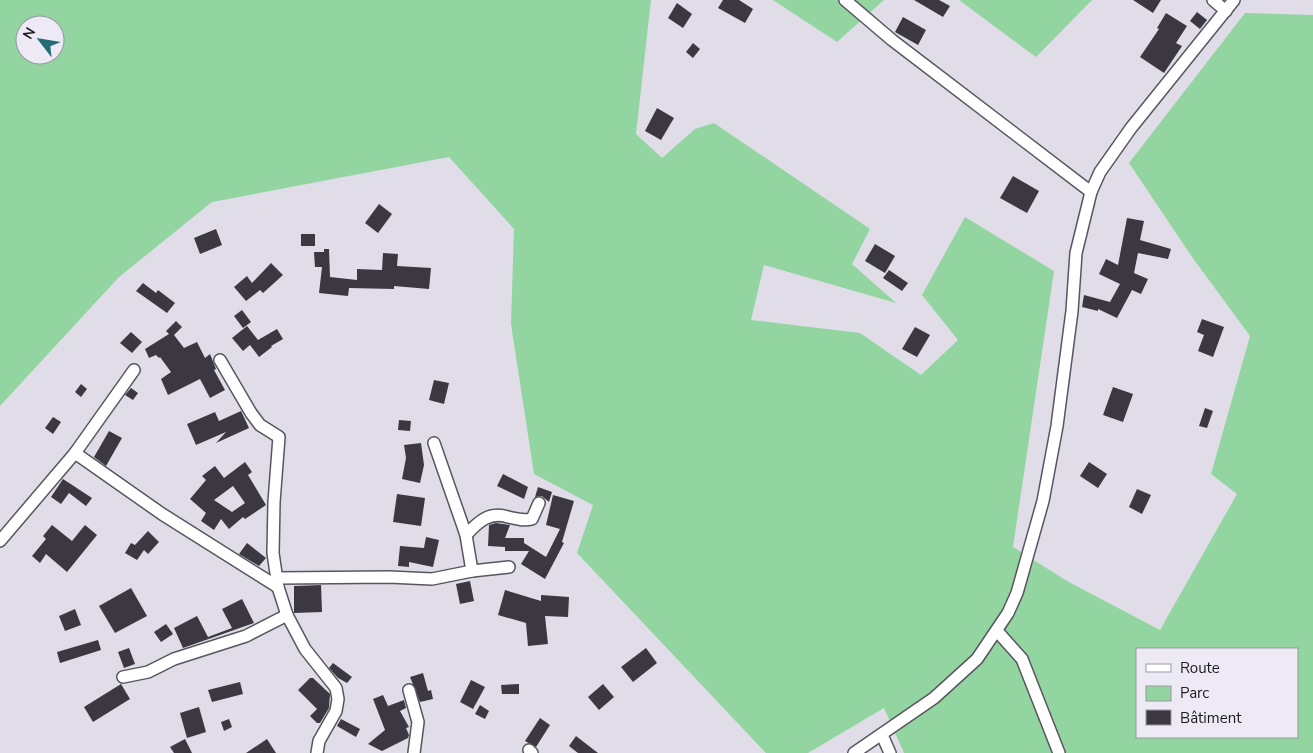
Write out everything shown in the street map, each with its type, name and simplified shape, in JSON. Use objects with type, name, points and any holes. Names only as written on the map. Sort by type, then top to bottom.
[{"type":"street","points":[[845,0],[892,40],[1091,192]]},
{"type":"street","points":[[1213,0],[1226,11]]},
{"type":"street","points":[[854,753],[934,698],[978,660],[997,632],[1017,593],[1043,501],[1058,426],[1072,311],[1076,253],[1091,192],[1108,160],[1131,128],[1234,0]]},
{"type":"street","points":[[220,360],[260,425],[279,437],[274,502],[273,554],[278,582],[287,615],[305,649],[336,688],[338,699],[336,711],[319,741],[317,753]]},
{"type":"street","points":[[0,541],[75,453],[134,370]]},
{"type":"street","points":[[434,443],[466,534],[472,571]]},
{"type":"street","points":[[75,453],[162,514],[278,582],[389,577],[432,579],[472,571],[509,567]]},
{"type":"street","points":[[466,534],[486,516],[503,515],[524,521],[532,519],[539,503]]},
{"type":"street","points":[[123,676],[148,672],[174,659],[246,636],[287,615]]},
{"type":"street","points":[[997,632],[1022,659],[1059,753]]},
{"type":"street","points":[[409,690],[418,722],[414,753]]},
{"type":"street","points":[[882,735],[890,753]]},
{"type":"green space","points":[[0,0],[651,0],[636,134],[662,158],[695,129],[714,123],[870,229],[852,264],[896,303],[764,265],[751,320],[860,333],[921,375],[958,340],[922,295],[965,217],[1054,271],[1013,547],[1067,581],[1160,630],[1237,494],[1211,474],[1250,336],[1192,257],[1129,163],[1245,13],[1313,15],[1313,753],[904,753],[884,708],[808,753],[766,753],[577,553],[593,505],[534,474],[511,324],[514,229],[449,157],[212,202],[119,277],[0,406]]},
{"type":"green space","points":[[773,0],[884,0],[837,42]]},
{"type":"green space","points":[[959,0],[1092,0],[1036,57]]},
{"type":"building","points":[[723,0],[739,0],[753,9],[745,23],[718,8]]},
{"type":"building","points":[[914,0],[939,0],[950,6],[943,17]]},
{"type":"building","points":[[1133,0],[1161,0],[1153,13]]},
{"type":"building","points":[[677,3],[692,14],[683,28],[668,18]]},
{"type":"building","points":[[1197,12],[1207,20],[1200,29],[1190,21]]},
{"type":"building","points":[[1166,13],[1187,26],[1176,43],[1182,46],[1164,73],[1140,57],[1159,29],[1157,28]]},
{"type":"building","points":[[903,17],[926,30],[918,45],[895,32]]},
{"type":"building","points":[[693,43],[700,49],[693,58],[686,52]]},
{"type":"building","points":[[657,108],[674,118],[661,140],[645,131]]},
{"type":"building","points":[[1013,176],[1039,191],[1027,213],[1000,198]]},
{"type":"building","points":[[379,204],[392,214],[378,233],[365,223]]},
{"type":"building","points":[[1127,218],[1144,221],[1140,240],[1171,249],[1168,259],[1138,253],[1134,273],[1148,279],[1141,294],[1132,290],[1117,318],[1098,309],[1098,311],[1082,307],[1084,295],[1110,302],[1120,284],[1099,274],[1106,259],[1118,265]]},
{"type":"building","points":[[216,229],[222,245],[200,254],[194,238]]},
{"type":"building","points":[[301,234],[315,234],[315,246],[301,246]]},
{"type":"building","points":[[875,244],[895,256],[885,273],[865,261]]},
{"type":"building","points":[[324,249],[329,249],[330,277],[357,280],[357,269],[382,270],[383,253],[398,254],[397,266],[431,268],[429,289],[394,286],[394,289],[349,288],[348,296],[319,293],[322,267],[315,267],[314,252],[324,252]]},
{"type":"building","points":[[271,263],[283,275],[263,293],[260,290],[246,301],[234,287],[247,276],[252,283]]},
{"type":"building","points":[[889,270],[908,283],[902,291],[883,278]]},
{"type":"building","points":[[143,283],[156,293],[158,290],[175,303],[167,313],[136,291]]},
{"type":"building","points":[[242,310],[251,322],[243,328],[234,316]]},
{"type":"building","points":[[1202,319],[1224,327],[1213,357],[1198,351],[1204,335],[1197,332]]},
{"type":"building","points":[[176,321],[182,327],[174,335],[184,348],[197,342],[205,358],[210,354],[216,369],[214,370],[225,390],[210,398],[200,379],[168,395],[161,379],[171,372],[160,357],[156,355],[149,358],[145,349],[169,334],[166,331]]},
{"type":"building","points":[[247,326],[258,340],[277,329],[283,339],[271,346],[259,357],[250,345],[243,351],[232,338]]},
{"type":"building","points":[[915,327],[930,335],[917,357],[902,349]]},
{"type":"building","points":[[131,332],[142,342],[132,353],[120,343]]},
{"type":"building","points":[[434,380],[449,383],[444,404],[429,400]]},
{"type":"building","points":[[81,384],[87,389],[81,397],[75,392]]},
{"type":"building","points":[[1113,387],[1133,394],[1123,422],[1103,415]]},
{"type":"building","points":[[131,388],[138,393],[133,400],[125,395]]},
{"type":"building","points":[[1205,408],[1213,411],[1207,428],[1199,426]]},
{"type":"building","points":[[241,411],[249,428],[216,443],[226,432],[196,445],[187,424],[215,412],[219,421]]},
{"type":"building","points":[[53,417],[61,422],[53,434],[45,428]]},
{"type":"building","points":[[399,420],[411,421],[410,431],[398,430]]},
{"type":"building","points":[[109,431],[122,438],[106,466],[94,457]]},
{"type":"building","points":[[421,443],[424,465],[420,483],[402,479],[406,458],[404,445]]},
{"type":"building","points":[[245,462],[252,472],[248,475],[266,505],[245,519],[243,517],[229,529],[221,519],[214,530],[201,521],[206,513],[190,499],[206,480],[202,476],[215,466],[224,478]],"holes":[[[233,486],[245,503],[232,512],[214,500]]]},
{"type":"building","points":[[1089,462],[1107,474],[1098,488],[1080,476]]},
{"type":"building","points":[[503,474],[528,487],[524,499],[497,486]]},
{"type":"building","points":[[63,479],[92,498],[86,506],[69,493],[61,504],[51,497]]},
{"type":"building","points":[[538,487],[552,492],[549,502],[542,496],[535,497]]},
{"type":"building","points":[[1137,489],[1151,495],[1142,514],[1129,507]]},
{"type":"building","points":[[397,494],[425,498],[421,526],[393,522]]},
{"type":"building","points":[[553,495],[574,501],[562,542],[564,543],[545,579],[521,564],[529,551],[505,551],[505,547],[488,546],[489,525],[496,523],[510,525],[505,538],[524,538],[524,543],[546,557],[560,529],[546,525]]},
{"type":"building","points":[[52,525],[72,541],[85,525],[97,535],[67,572],[46,554],[40,563],[32,556],[46,539],[43,536]]},
{"type":"building","points":[[148,531],[159,542],[148,554],[144,550],[137,560],[125,553],[131,543],[135,545]]},
{"type":"building","points":[[426,537],[439,540],[433,567],[409,562],[409,567],[398,566],[400,546],[424,548]]},
{"type":"building","points":[[247,543],[266,558],[259,566],[239,554]]},
{"type":"building","points":[[470,581],[474,601],[460,604],[456,584]]},
{"type":"building","points":[[321,585],[322,612],[294,613],[294,586]]},
{"type":"building","points":[[131,588],[147,616],[115,633],[99,606]]},
{"type":"building","points":[[505,590],[541,601],[541,595],[569,597],[568,617],[545,616],[548,644],[528,646],[526,623],[498,615]]},
{"type":"building","points":[[242,599],[254,623],[183,648],[174,628],[197,616],[208,637],[232,628],[222,609]]},
{"type":"building","points":[[75,609],[81,625],[65,631],[59,616]]},
{"type":"building","points":[[166,624],[173,634],[161,642],[154,632]]},
{"type":"building","points":[[98,640],[101,650],[60,663],[57,652]]},
{"type":"building","points":[[129,648],[135,664],[124,668],[118,652]]},
{"type":"building","points":[[646,648],[657,663],[633,682],[621,667]]},
{"type":"building","points":[[333,663],[352,677],[347,683],[338,678],[329,668]]},
{"type":"building","points":[[423,673],[428,691],[431,690],[433,699],[420,702],[410,677]]},
{"type":"building","points":[[310,678],[313,678],[330,694],[329,708],[320,723],[317,723],[310,716],[317,709],[298,690]]},
{"type":"building","points":[[471,680],[485,687],[473,709],[460,702]]},
{"type":"building","points":[[240,682],[243,694],[212,702],[208,690]]},
{"type":"building","points":[[121,684],[130,699],[93,722],[84,707]]},
{"type":"building","points":[[519,684],[519,694],[502,694],[501,685]]},
{"type":"building","points":[[603,684],[614,697],[599,710],[588,697]]},
{"type":"building","points":[[383,695],[388,706],[404,700],[406,708],[400,711],[409,727],[406,728],[409,735],[408,738],[382,751],[368,744],[385,730],[373,699]]},
{"type":"building","points":[[480,705],[489,711],[485,719],[475,714]]},
{"type":"building","points":[[199,707],[206,732],[187,738],[180,713]]},
{"type":"building","points":[[540,718],[550,725],[536,747],[525,741]]},
{"type":"building","points":[[229,719],[232,727],[224,731],[221,722]]},
{"type":"building","points":[[341,719],[360,729],[356,737],[337,726]]},
{"type":"building","points":[[576,736],[598,753],[578,753],[569,746]]},
{"type":"building","points":[[185,739],[192,753],[174,753],[170,747]]},
{"type":"building","points":[[267,739],[276,753],[246,753]]}]
